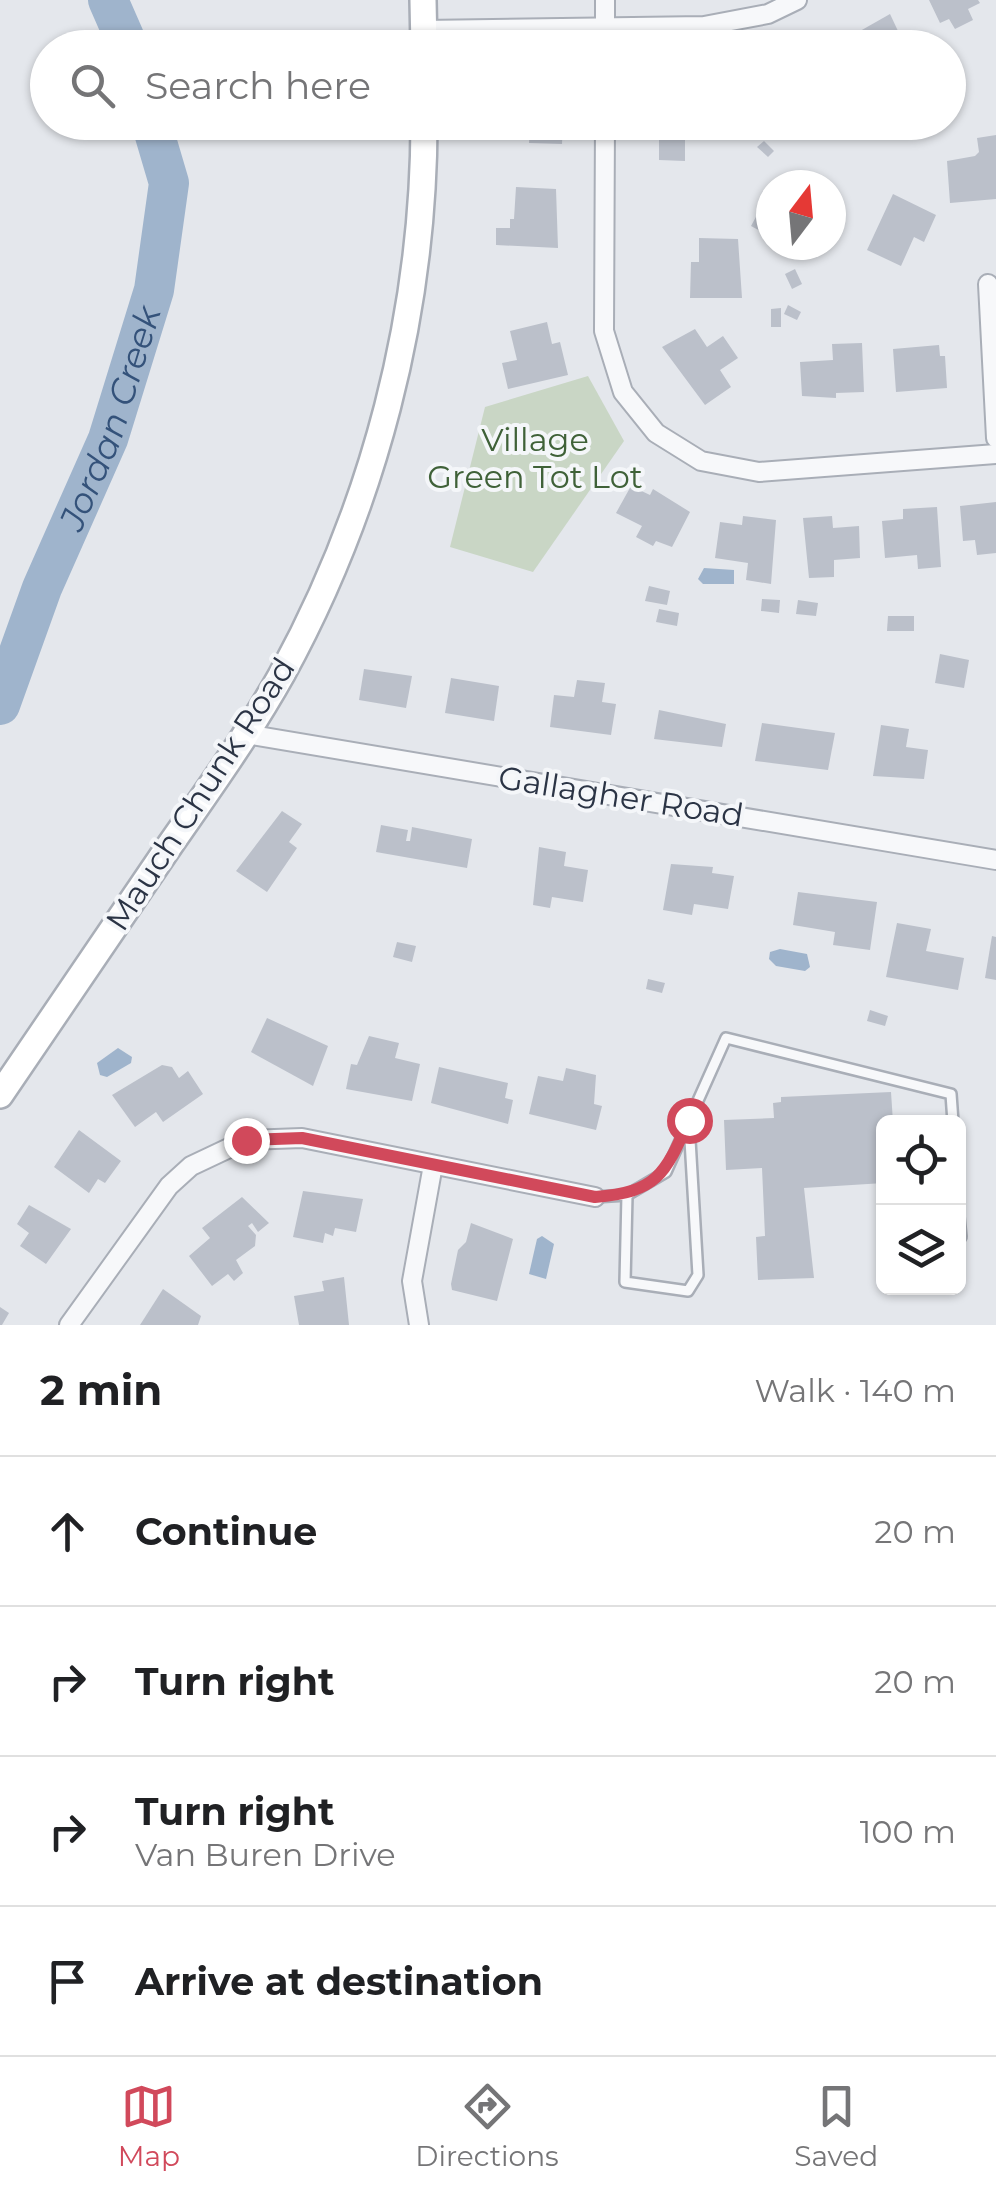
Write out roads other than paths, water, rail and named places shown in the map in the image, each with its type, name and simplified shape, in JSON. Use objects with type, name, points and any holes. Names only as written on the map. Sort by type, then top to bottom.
[{"type":"main road","points":[[423,0],[424,30]]},
{"type":"main road","name":"Mauch Chunk Road","points":[[0,1095],[246,734],[308,622],[346,535],[386,414],[413,278],[423,140]]},
{"type":"street","points":[[605,0],[605,27]]},
{"type":"street","points":[[556,30],[737,22],[796,0]]},
{"type":"street","points":[[604,140],[604,331],[623,392],[656,434],[701,461],[759,472],[996,454]]},
{"type":"street","points":[[988,284],[996,438]]},
{"type":"street","name":"Gallagher Road","points":[[246,734],[996,860]]},
{"type":"street","points":[[68,1325],[169,1186],[218,1150],[276,1136],[595,1197]]},
{"type":"street","points":[[420,1325],[412,1281],[433,1164]]},
{"type":"lane","points":[[595,1197],[627,1195],[666,1172],[726,1038],[951,1094],[952,1115]]},
{"type":"lane","points":[[627,1195],[625,1282],[688,1291],[698,1275],[689,1120]]},
{"type":"water","points":[[704,568],[734,570],[734,584],[703,584],[698,579]]},
{"type":"water","points":[[780,949],[807,954],[810,967],[805,971],[776,966],[769,959],[770,952]]},
{"type":"water","points":[[118,1048],[132,1057],[131,1063],[107,1077],[100,1075],[97,1063]]},
{"type":"water","points":[[542,1236],[554,1244],[546,1279],[529,1274],[537,1239]]},
{"type":"waterway","name":"Jordan Creek","points":[[108,0],[121,30]]},
{"type":"waterway","name":"Jordan Creek","points":[[0,705],[42,588],[108,439],[154,290],[169,183],[156,140]]},
{"type":"park label","name":"Village Green Tot Lot","points":[[535,458]]}]
